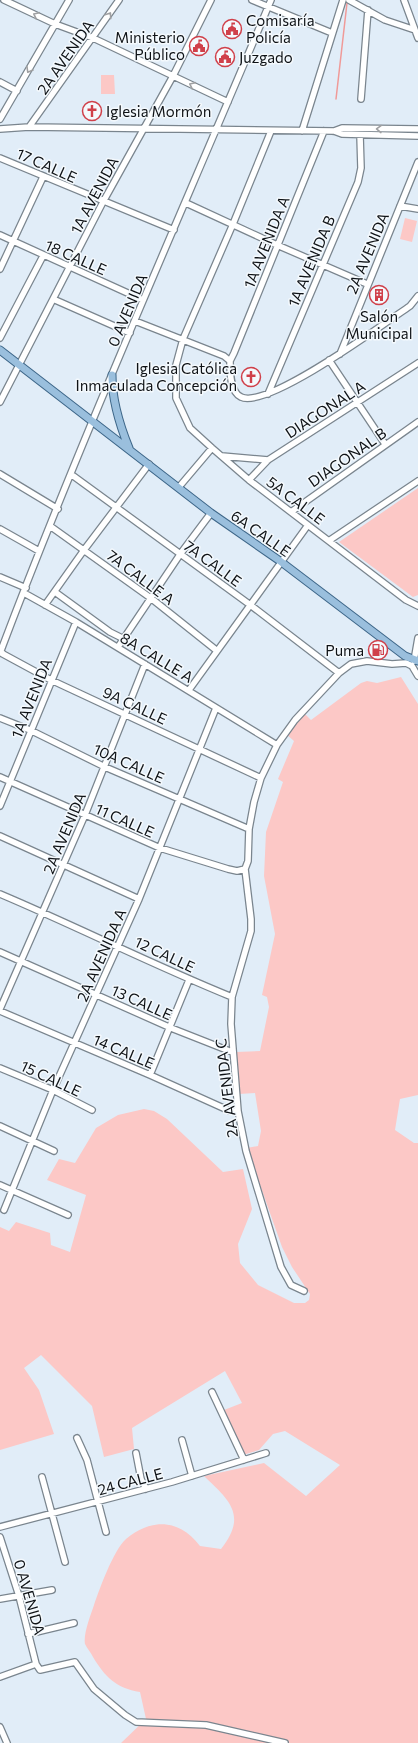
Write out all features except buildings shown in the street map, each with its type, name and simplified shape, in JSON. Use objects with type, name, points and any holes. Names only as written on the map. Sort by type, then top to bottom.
[{"type":"main road","name":"6A CALLE","points":[[0,350],[93,420],[211,513],[280,561],[391,646],[416,661]]},
{"type":"main road","points":[[112,375],[112,384],[122,429],[129,448]]},
{"type":"street","points":[[4,0],[55,24],[93,38],[228,102]]},
{"type":"street","points":[[0,119],[18,91],[69,0]]},
{"type":"street","name":"2A AVENIDA","points":[[29,127],[119,0]]},
{"type":"street","name":"1A AVENIDA","points":[[0,402],[69,266],[173,76],[211,0]]},
{"type":"street","points":[[252,0],[332,33]]},
{"type":"street","name":"0 AVENIDA","points":[[0,651],[93,420],[271,0]]},
{"type":"street","points":[[302,131],[343,0]]},
{"type":"street","points":[[350,0],[385,20],[415,30]]},
{"type":"street","points":[[404,0],[418,38]]},
{"type":"street","points":[[361,99],[368,10]]},
{"type":"street","points":[[0,82],[18,91]]},
{"type":"street","points":[[0,129],[29,127],[324,132],[342,128],[418,129]]},
{"type":"street","points":[[182,339],[233,224],[271,131]]},
{"type":"street","points":[[334,131],[342,134],[418,136]]},
{"type":"street","name":"1A AVENIDA A","points":[[230,361],[324,132]]},
{"type":"street","name":"1A AVENIDA B","points":[[268,394],[360,175],[360,135]]},
{"type":"street","name":"17 CALLE","points":[[0,158],[103,202],[174,230]]},
{"type":"street","name":"2A AVENIDA","points":[[339,354],[418,163]]},
{"type":"street","points":[[0,268],[43,177]]},
{"type":"street","points":[[186,203],[367,284]]},
{"type":"street","points":[[400,206],[418,209]]},
{"type":"street","name":"18 CALLE","points":[[0,235],[143,300]]},
{"type":"street","points":[[0,338],[44,256]]},
{"type":"street","points":[[135,321],[224,356],[230,361],[232,385],[238,395],[246,399],[252,399],[287,386],[339,354],[410,306],[418,296]]},
{"type":"street","points":[[53,299],[130,333]]},
{"type":"street","name":"5A CALLE","points":[[182,339],[176,365],[176,398],[190,428],[249,480],[330,540],[406,600],[418,606]]},
{"type":"street","points":[[329,360],[386,444]]},
{"type":"street","name":"DIAGONAL A","points":[[249,480],[268,460],[418,363]]},
{"type":"street","name":"DIAGONAL B","points":[[291,512],[418,422]]},
{"type":"street","points":[[179,487],[212,448]]},
{"type":"street","points":[[222,456],[268,460]]},
{"type":"street","points":[[45,605],[84,550],[149,464]]},
{"type":"street","points":[[0,474],[58,508]]},
{"type":"street","name":"7A CALLE","points":[[72,475],[181,553],[339,672]]},
{"type":"street","points":[[330,540],[418,481]]},
{"type":"street","points":[[118,647],[152,599],[181,553],[211,513]]},
{"type":"street","points":[[189,690],[280,561],[308,525]]},
{"type":"street","name":"7A CALLE A","points":[[50,526],[152,599],[216,650]]},
{"type":"street","points":[[0,529],[39,551]]},
{"type":"street","name":"8A CALLE A","points":[[0,577],[25,590],[45,605],[118,647],[277,745]]},
{"type":"street","points":[[55,592],[110,632],[124,639]]},
{"type":"street","name":"1A AVENIDA","points":[[0,806],[11,782],[30,730],[76,622]]},
{"type":"street","points":[[416,661],[418,638]]},
{"type":"street","name":"9A CALLE","points":[[0,651],[51,680],[125,713],[261,778]]},
{"type":"street","points":[[339,672],[351,664],[367,661],[407,663],[418,676]]},
{"type":"street","name":"2A AVENIDA","points":[[0,1010],[65,864],[146,664]]},
{"type":"street","name":"2A AVENIDA C","points":[[304,1291],[291,1285],[281,1267],[246,1151],[238,1111],[232,1052],[232,997],[251,931],[245,869],[248,862],[249,829],[261,778],[277,745],[295,720],[339,672]]},
{"type":"street","name":"2A AVENIDA A","points":[[4,1210],[53,1090],[139,899],[216,708]]},
{"type":"street","name":"10A CALLE","points":[[0,718],[30,730],[105,767],[249,829]]},
{"type":"street","name":"11 CALLE","points":[[0,777],[160,848],[228,869],[237,871],[245,869]]},
{"type":"street","points":[[0,836],[65,864],[139,899]]},
{"type":"street","name":"12 CALLE","points":[[0,894],[119,945],[189,980],[232,997]]},
{"type":"street","name":"13 CALLE","points":[[0,952],[171,1028],[232,1052]]},
{"type":"street","points":[[150,1075],[171,1028],[189,980]]},
{"type":"street","name":"14 CALLE","points":[[0,1010],[230,1111],[238,1111]]},
{"type":"street","name":"15 CALLE","points":[[0,1068],[53,1090],[92,1110]]},
{"type":"street","points":[[0,1126],[54,1151]]},
{"type":"street","points":[[0,1186],[68,1215]]},
{"type":"street","points":[[212,1392],[244,1460]]},
{"type":"street","points":[[77,1438],[87,1460],[106,1532]]},
{"type":"street","points":[[182,1440],[192,1476]]},
{"type":"street","name":"24 CALLE","points":[[0,1527],[146,1489],[266,1453]]},
{"type":"street","points":[[136,1454],[141,1479],[146,1489]]},
{"type":"street","points":[[42,1477],[65,1562]]},
{"type":"street","name":"0 AVENIDA","points":[[0,1538],[19,1596],[36,1664]]},
{"type":"street","points":[[0,1599],[52,1590]]},
{"type":"street","points":[[28,1634],[74,1624]]},
{"type":"street","points":[[0,1677],[36,1664],[40,1670],[75,1662],[94,1690],[136,1722],[206,1725],[285,1743]]},
{"type":"street","points":[[0,1727],[7,1743]]},
{"type":"shaded area","points":[[101,75],[114,75],[115,94],[101,94]]},
{"type":"shaded area","points":[[405,218],[417,221],[412,242],[400,239]]},
{"type":"shaded area","points":[[418,488],[418,595],[413,597],[339,542]]},
{"type":"shaded area","points":[[401,677],[418,704],[418,1095],[400,1099],[395,1130],[414,1143],[418,1143],[418,1743],[121,1743],[146,1719],[140,1692],[124,1688],[107,1676],[97,1664],[85,1644],[85,1635],[107,1570],[121,1545],[126,1539],[146,1527],[165,1524],[174,1526],[183,1531],[192,1537],[200,1546],[221,1549],[229,1537],[233,1527],[234,1517],[232,1509],[227,1501],[204,1476],[264,1463],[306,1496],[340,1465],[285,1431],[273,1434],[259,1450],[243,1455],[224,1410],[242,1403],[225,1371],[132,1428],[134,1449],[104,1457],[92,1406],[41,1355],[24,1368],[39,1390],[54,1434],[0,1450],[0,1227],[9,1231],[16,1222],[50,1233],[51,1245],[70,1252],[86,1195],[47,1180],[59,1159],[75,1163],[96,1128],[118,1115],[144,1109],[154,1111],[167,1119],[223,1172],[243,1169],[252,1209],[238,1244],[240,1263],[258,1285],[294,1303],[305,1303],[309,1300],[310,1294],[292,1267],[282,1247],[247,1148],[258,1146],[261,1131],[255,1093],[239,1094],[236,1052],[260,1051],[269,1007],[267,997],[262,995],[275,934],[264,876],[266,832],[283,782],[278,779],[294,741],[286,734],[304,713],[311,720],[361,683],[367,681],[377,683]]},
{"type":"waterway","points":[[336,99],[347,3]]},
{"type":"place","name":"Comisaría Policía","points":[[232,29]]},
{"type":"place","name":"Ministerio Público","points":[[199,46]]},
{"type":"place","name":"Juzgado","points":[[225,57]]},
{"type":"place","name":"Iglesia Mormón","points":[[92,111]]},
{"type":"place","name":"Salón Municipal","points":[[379,295]]},
{"type":"place","name":"Iglesia Católica Inmaculada Concepción","points":[[251,377]]},
{"type":"place","name":"Puma","points":[[378,650]]}]
